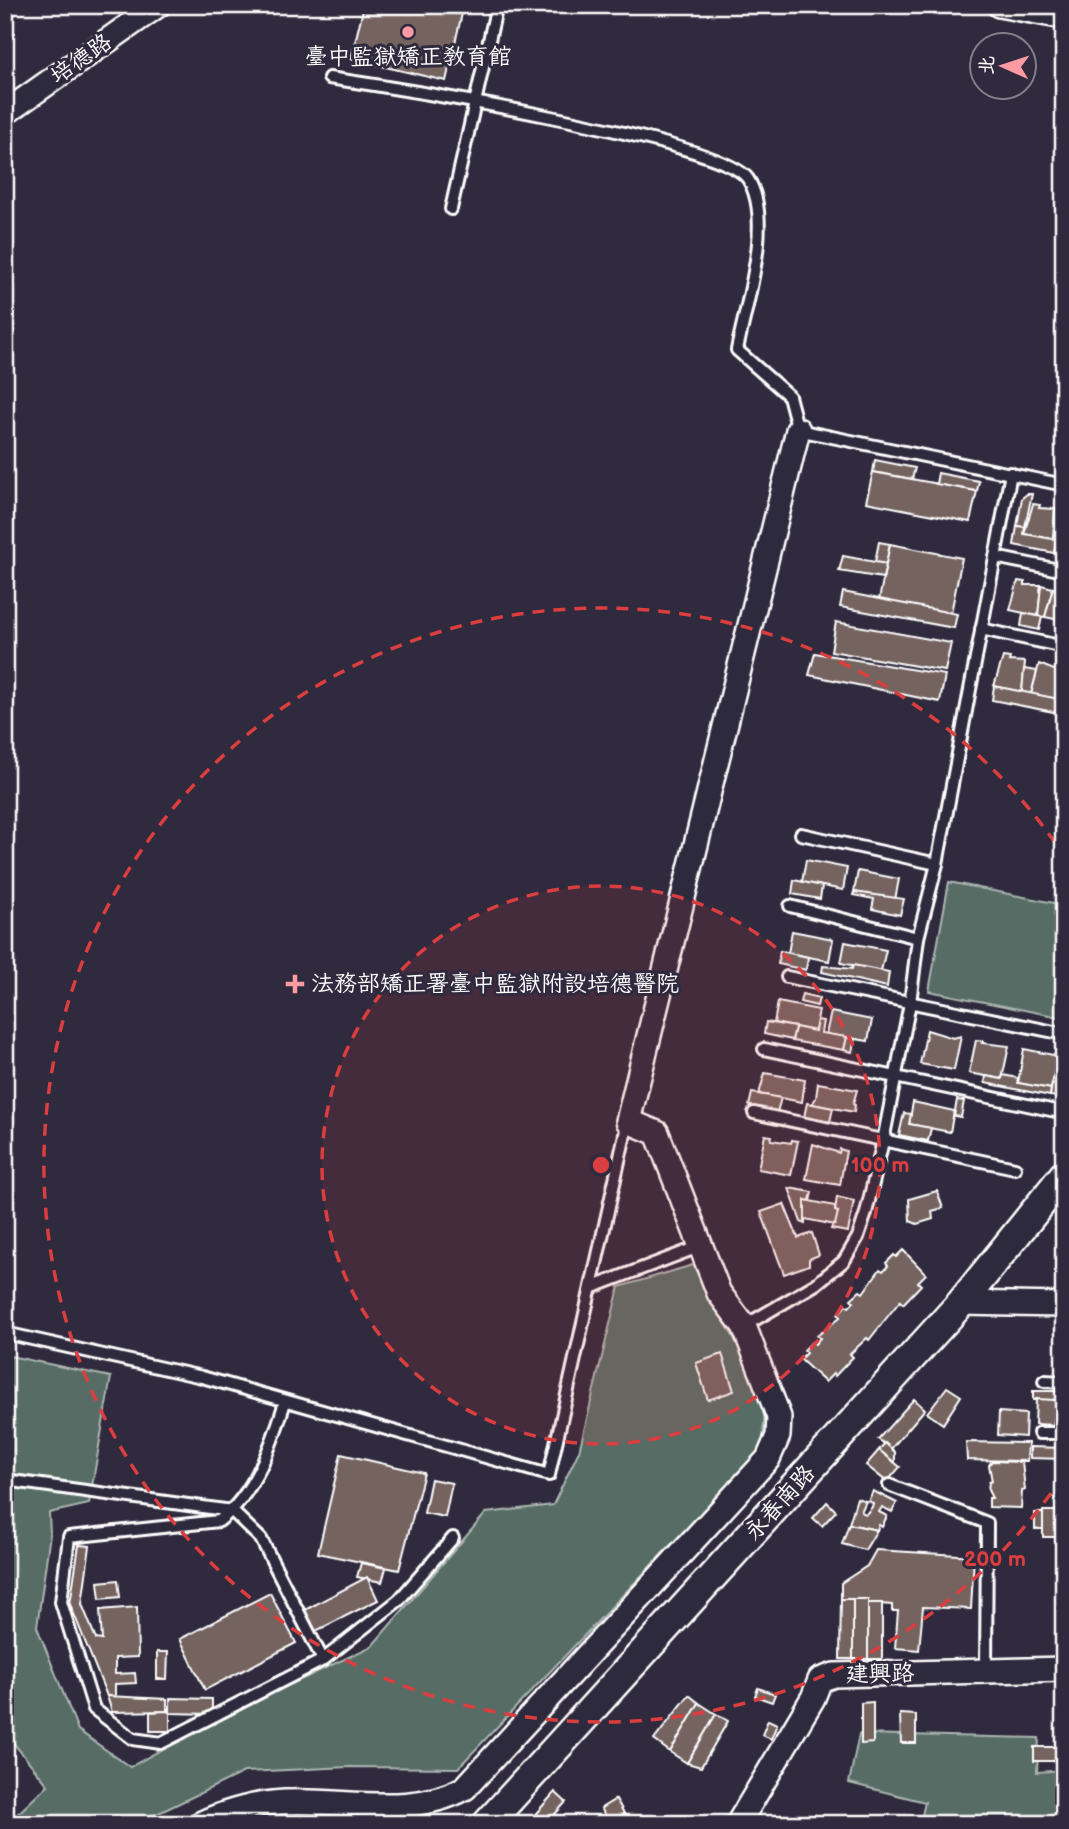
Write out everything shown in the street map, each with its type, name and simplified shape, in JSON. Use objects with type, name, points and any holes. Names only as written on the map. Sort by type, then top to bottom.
[{"type":"street","name":"培德路","points":[[5,113],[158,5]]},
{"type":"street","points":[[999,5],[1064,17]]},
{"type":"street","points":[[200,1824],[272,1802],[418,1804],[444,1799],[465,1788],[768,1459],[778,1436],[779,1417],[744,1326],[719,1293],[657,1133],[628,1121],[798,430]]},
{"type":"street","name":"永春南路","points":[[487,1824],[961,1303],[1063,1182]]},
{"type":"street","points":[[961,1303],[1064,1305]]},
{"type":"street","name":"建興路","points":[[738,1824],[807,1709],[820,1680],[834,1675],[1064,1669]]},
{"type":"lane","points":[[451,209],[478,101],[497,5]]},
{"type":"lane","points":[[329,78],[478,101],[696,152],[735,166],[748,179],[760,210],[737,350],[789,396],[798,430],[1064,485]]},
{"type":"lane","points":[[744,1326],[816,1284],[844,1261],[858,1237],[866,1213],[883,1141],[910,1003],[918,938],[937,864],[1011,472]]},
{"type":"lane","points":[[995,557],[1064,571]]},
{"type":"lane","points":[[981,629],[1064,647]]},
{"type":"lane","points":[[801,834],[937,864]]},
{"type":"lane","points":[[790,906],[918,938]]},
{"type":"lane","points":[[787,976],[1064,1034]]},
{"type":"lane","points":[[764,1049],[1060,1112]]},
{"type":"lane","points":[[754,1113],[1015,1168]]},
{"type":"lane","points":[[5,1333],[202,1377],[549,1475],[628,1121]]},
{"type":"lane","points":[[593,1287],[701,1246]]},
{"type":"lane","points":[[1044,1381],[1064,1382]]},
{"type":"lane","points":[[285,1402],[271,1449],[232,1511],[219,1521],[69,1537],[61,1602],[94,1709],[133,1739],[161,1743],[323,1660],[399,1600],[453,1538]]},
{"type":"lane","points":[[1039,1433],[1064,1433]]},
{"type":"lane","points":[[5,1480],[232,1511],[261,1539],[323,1660]]},
{"type":"lane","points":[[889,1485],[987,1523],[986,1671]]},
{"type":"green space","points":[[949,882],[1064,905],[1064,1018],[929,991]]},
{"type":"green space","points":[[693,1265],[766,1395],[762,1449],[458,1768],[349,1767],[244,1772],[136,1824],[7,1824],[48,1785],[5,1733],[5,1355],[111,1377],[89,1504],[49,1513],[50,1534],[37,1627],[78,1730],[130,1767],[209,1723],[372,1646],[486,1513],[553,1505],[579,1451],[619,1287]]},
{"type":"green space","points":[[859,1734],[1039,1738],[1037,1772],[1064,1770],[1064,1824],[920,1824],[925,1802],[849,1783]]},
{"type":"green space","points":[[251,1816],[438,1817],[433,1824],[236,1824]]},
{"type":"building","name":"臺中監獄矯正教育館","points":[[364,5],[464,5],[446,81],[351,59]]},
{"type":"building","points":[[875,460],[915,468],[912,479],[873,472]]},
{"type":"building","points":[[873,472],[977,491],[970,522],[866,502]]},
{"type":"building","points":[[938,473],[979,481],[977,491],[936,484]]},
{"type":"building","points":[[1032,494],[1025,527],[1017,526],[1022,498]]},
{"type":"building","points":[[1033,504],[1040,505],[1039,508],[1055,509],[1053,539],[1024,534]]},
{"type":"building","points":[[1017,526],[1025,527],[1024,534],[1053,539],[1054,531],[1058,532],[1054,553],[1014,545]]},
{"type":"building","points":[[879,542],[890,544],[886,564],[875,562]]},
{"type":"building","points":[[890,544],[962,558],[951,613],[879,600]]},
{"type":"building","points":[[843,556],[886,564],[883,578],[839,571]]},
{"type":"building","points":[[1018,581],[1025,582],[1025,585],[1041,585],[1038,616],[1010,610]]},
{"type":"building","points":[[1041,585],[1053,588],[1045,617],[1038,616]]},
{"type":"building","points":[[1053,588],[1064,592],[1064,621],[1045,617]]},
{"type":"building","points":[[843,592],[957,614],[954,628],[840,607]]},
{"type":"building","points":[[1023,613],[1042,617],[1039,630],[1021,626]]},
{"type":"building","points":[[1059,620],[1064,621],[1064,635],[1057,633]]},
{"type":"building","points":[[836,622],[951,643],[945,671],[831,651]]},
{"type":"building","points":[[815,653],[945,675],[940,702],[809,675]]},
{"type":"building","points":[[1003,657],[1010,658],[1009,661],[1025,662],[1022,692],[994,686]]},
{"type":"building","points":[[1039,664],[1054,670],[1061,668],[1058,699],[1031,694]]},
{"type":"building","points":[[1024,669],[1037,671],[1031,694],[1022,692]]},
{"type":"building","points":[[1059,681],[1064,681],[1064,700],[1058,699]]},
{"type":"building","points":[[994,686],[1064,700],[1064,714],[992,700]]},
{"type":"building","points":[[806,860],[847,868],[843,890],[802,882]]},
{"type":"building","points":[[858,871],[899,879],[895,900],[854,892]]},
{"type":"building","points":[[794,880],[822,886],[820,899],[792,894]]},
{"type":"building","points":[[854,892],[904,899],[900,915],[872,909],[874,899],[853,895]]},
{"type":"building","points":[[792,931],[833,939],[829,961],[788,953]]},
{"type":"building","points":[[845,942],[886,950],[881,971],[841,963]]},
{"type":"building","points":[[780,951],[808,957],[806,970],[778,964]]},
{"type":"building","points":[[853,965],[889,972],[887,987],[822,972],[823,966],[852,969]]},
{"type":"building","points":[[802,994],[819,998],[817,1006],[800,1002]]},
{"type":"building","points":[[778,1002],[819,1010],[815,1031],[774,1023]]},
{"type":"building","points":[[831,1012],[872,1020],[868,1041],[826,1034]]},
{"type":"building","points":[[817,1020],[823,1021],[821,1033],[847,1037],[844,1050],[792,1041],[795,1027],[815,1031]]},
{"type":"building","points":[[766,1022],[795,1027],[792,1040],[764,1034]]},
{"type":"building","points":[[927,1030],[953,1038],[961,1036],[954,1070],[920,1064]]},
{"type":"building","points":[[847,1037],[855,1039],[852,1052],[844,1050]]},
{"type":"building","points":[[976,1040],[1009,1046],[1002,1079],[969,1073]]},
{"type":"building","points":[[1024,1049],[1058,1056],[1051,1089],[1018,1083]]},
{"type":"building","points":[[765,1073],[805,1080],[802,1102],[759,1094]]},
{"type":"building","points":[[1003,1075],[1018,1078],[1018,1083],[1051,1089],[1050,1096],[985,1083],[986,1076],[1002,1079]]},
{"type":"building","points":[[818,1083],[857,1090],[854,1112],[812,1104],[816,1098]]},
{"type":"building","points":[[1052,1084],[1064,1087],[1064,1098],[1050,1096]]},
{"type":"building","points":[[752,1093],[781,1098],[777,1112],[749,1106]]},
{"type":"building","points":[[957,1100],[964,1101],[961,1117],[954,1116]]},
{"type":"building","points":[[913,1102],[954,1111],[950,1132],[909,1124]]},
{"type":"building","points":[[807,1103],[833,1108],[830,1122],[804,1117]]},
{"type":"building","points":[[904,1113],[911,1114],[909,1124],[931,1128],[928,1141],[899,1135]]},
{"type":"building","points":[[765,1135],[772,1136],[771,1140],[791,1143],[792,1140],[798,1141],[791,1175],[758,1169]]},
{"type":"building","points":[[813,1144],[839,1153],[840,1149],[846,1151],[840,1185],[806,1179]]},
{"type":"building","points":[[789,1188],[812,1192],[810,1201],[805,1200],[805,1224],[801,1222]]},
{"type":"building","points":[[937,1191],[943,1208],[932,1211],[933,1219],[917,1224],[910,1221],[909,1199]]},
{"type":"building","points":[[837,1197],[854,1201],[848,1232],[831,1229],[838,1212],[835,1211]]},
{"type":"building","points":[[805,1200],[835,1206],[835,1211],[838,1212],[835,1225],[805,1219]]},
{"type":"building","points":[[784,1204],[798,1238],[812,1233],[819,1255],[809,1259],[809,1265],[784,1274],[761,1212]]},
{"type":"building","points":[[903,1250],[926,1274],[918,1282],[921,1285],[903,1304],[900,1301],[869,1340],[867,1338],[850,1354],[853,1357],[835,1376],[833,1374],[825,1382],[800,1359],[806,1353],[804,1350],[812,1342],[815,1344],[820,1338],[817,1336],[840,1317],[838,1314],[846,1305],[849,1307],[854,1302],[851,1299],[860,1291],[863,1293],[880,1269],[883,1271],[888,1266],[886,1263]]},
{"type":"building","points":[[722,1354],[734,1391],[708,1400],[696,1363]]},
{"type":"building","points":[[947,1387],[961,1396],[943,1424],[927,1413]]},
{"type":"building","points":[[1033,1391],[1064,1391],[1064,1404],[1056,1404],[1055,1400],[1033,1400]]},
{"type":"building","points":[[914,1399],[925,1409],[891,1449],[878,1439]]},
{"type":"building","points":[[1036,1399],[1055,1400],[1056,1404],[1064,1404],[1064,1419],[1055,1419],[1055,1425],[1035,1424]]},
{"type":"building","points":[[999,1412],[1026,1414],[1025,1437],[998,1435]]},
{"type":"building","points":[[1055,1419],[1064,1419],[1064,1429],[1052,1429]]},
{"type":"building","points":[[966,1442],[1028,1443],[1027,1461],[967,1460]]},
{"type":"building","points":[[885,1443],[895,1452],[895,1463],[879,1450]]},
{"type":"building","points":[[1030,1447],[1064,1448],[1064,1459],[1030,1458]]},
{"type":"building","points":[[879,1450],[900,1467],[887,1482],[866,1465]]},
{"type":"building","points":[[341,1454],[424,1473],[399,1570],[318,1553]]},
{"type":"building","points":[[992,1461],[1022,1462],[1025,1490],[1022,1491],[1021,1508],[989,1507],[989,1498],[992,1498],[988,1490],[989,1482],[992,1481],[989,1465]]},
{"type":"building","points":[[431,1479],[452,1483],[445,1517],[424,1513]]},
{"type":"building","points":[[873,1491],[897,1503],[892,1512],[882,1507],[879,1512],[887,1516],[882,1527],[879,1525],[877,1530],[849,1524],[857,1498],[866,1501],[861,1512],[866,1514],[872,1507],[873,1503],[868,1501]]},
{"type":"building","points":[[827,1502],[836,1511],[822,1526],[813,1518]]},
{"type":"building","points":[[1043,1511],[1064,1511],[1064,1537],[1043,1537]]},
{"type":"building","points":[[1035,1513],[1043,1513],[1043,1529],[1035,1529]]},
{"type":"building","points":[[849,1524],[877,1530],[865,1550],[842,1544]]},
{"type":"building","points":[[79,1545],[90,1546],[82,1604],[96,1639],[102,1640],[100,1610],[137,1607],[138,1657],[115,1658],[115,1674],[135,1673],[136,1683],[115,1684],[115,1697],[107,1696],[70,1604]]},
{"type":"building","points":[[876,1550],[974,1556],[971,1609],[923,1607],[919,1650],[895,1648],[898,1611],[892,1611],[892,1605],[868,1603],[868,1599],[841,1599],[841,1583],[867,1566]]},
{"type":"building","points":[[361,1563],[386,1568],[382,1582],[357,1577]]},
{"type":"building","points":[[367,1577],[378,1600],[314,1632],[303,1611]]},
{"type":"building","points":[[118,1580],[120,1597],[100,1599],[98,1582]]},
{"type":"building","points":[[270,1593],[296,1643],[205,1690],[180,1639]]},
{"type":"building","points":[[841,1599],[853,1599],[853,1659],[840,1659]]},
{"type":"building","points":[[853,1599],[868,1599],[868,1659],[853,1659]]},
{"type":"building","points":[[868,1603],[882,1603],[882,1659],[868,1659]]},
{"type":"building","points":[[157,1652],[168,1652],[167,1679],[157,1679]]},
{"type":"building","points":[[758,1688],[775,1694],[772,1702],[755,1696]]},
{"type":"building","points":[[689,1695],[699,1703],[670,1752],[654,1740]]},
{"type":"building","points":[[107,1696],[167,1699],[167,1711],[112,1712]]},
{"type":"building","points":[[170,1698],[212,1699],[212,1714],[170,1713]]},
{"type":"building","points":[[873,1702],[873,1743],[861,1744],[861,1703]]},
{"type":"building","points":[[699,1703],[716,1714],[687,1763],[670,1752]]},
{"type":"building","points":[[150,1712],[170,1713],[170,1731],[150,1731]]},
{"type":"building","points":[[716,1714],[728,1721],[701,1767],[687,1763]]},
{"type":"building","points":[[900,1714],[916,1715],[916,1743],[901,1743]]},
{"type":"building","points":[[768,1720],[777,1724],[771,1739],[762,1735]]},
{"type":"building","points":[[1034,1747],[1064,1747],[1064,1761],[1034,1761]]},
{"type":"building","points":[[555,1792],[566,1802],[546,1824],[537,1824],[531,1819]]},
{"type":"building","points":[[616,1799],[630,1824],[610,1824],[601,1808]]},
{"type":"building","points":[[766,1821],[803,1821],[803,1824],[766,1824]]},
{"type":"place","name":"臺中監獄矯正教育館","points":[[408,32]]},
{"type":"place","name":"法務部矯正署臺中監獄附設培德醫院","points":[[295,984]]}]
